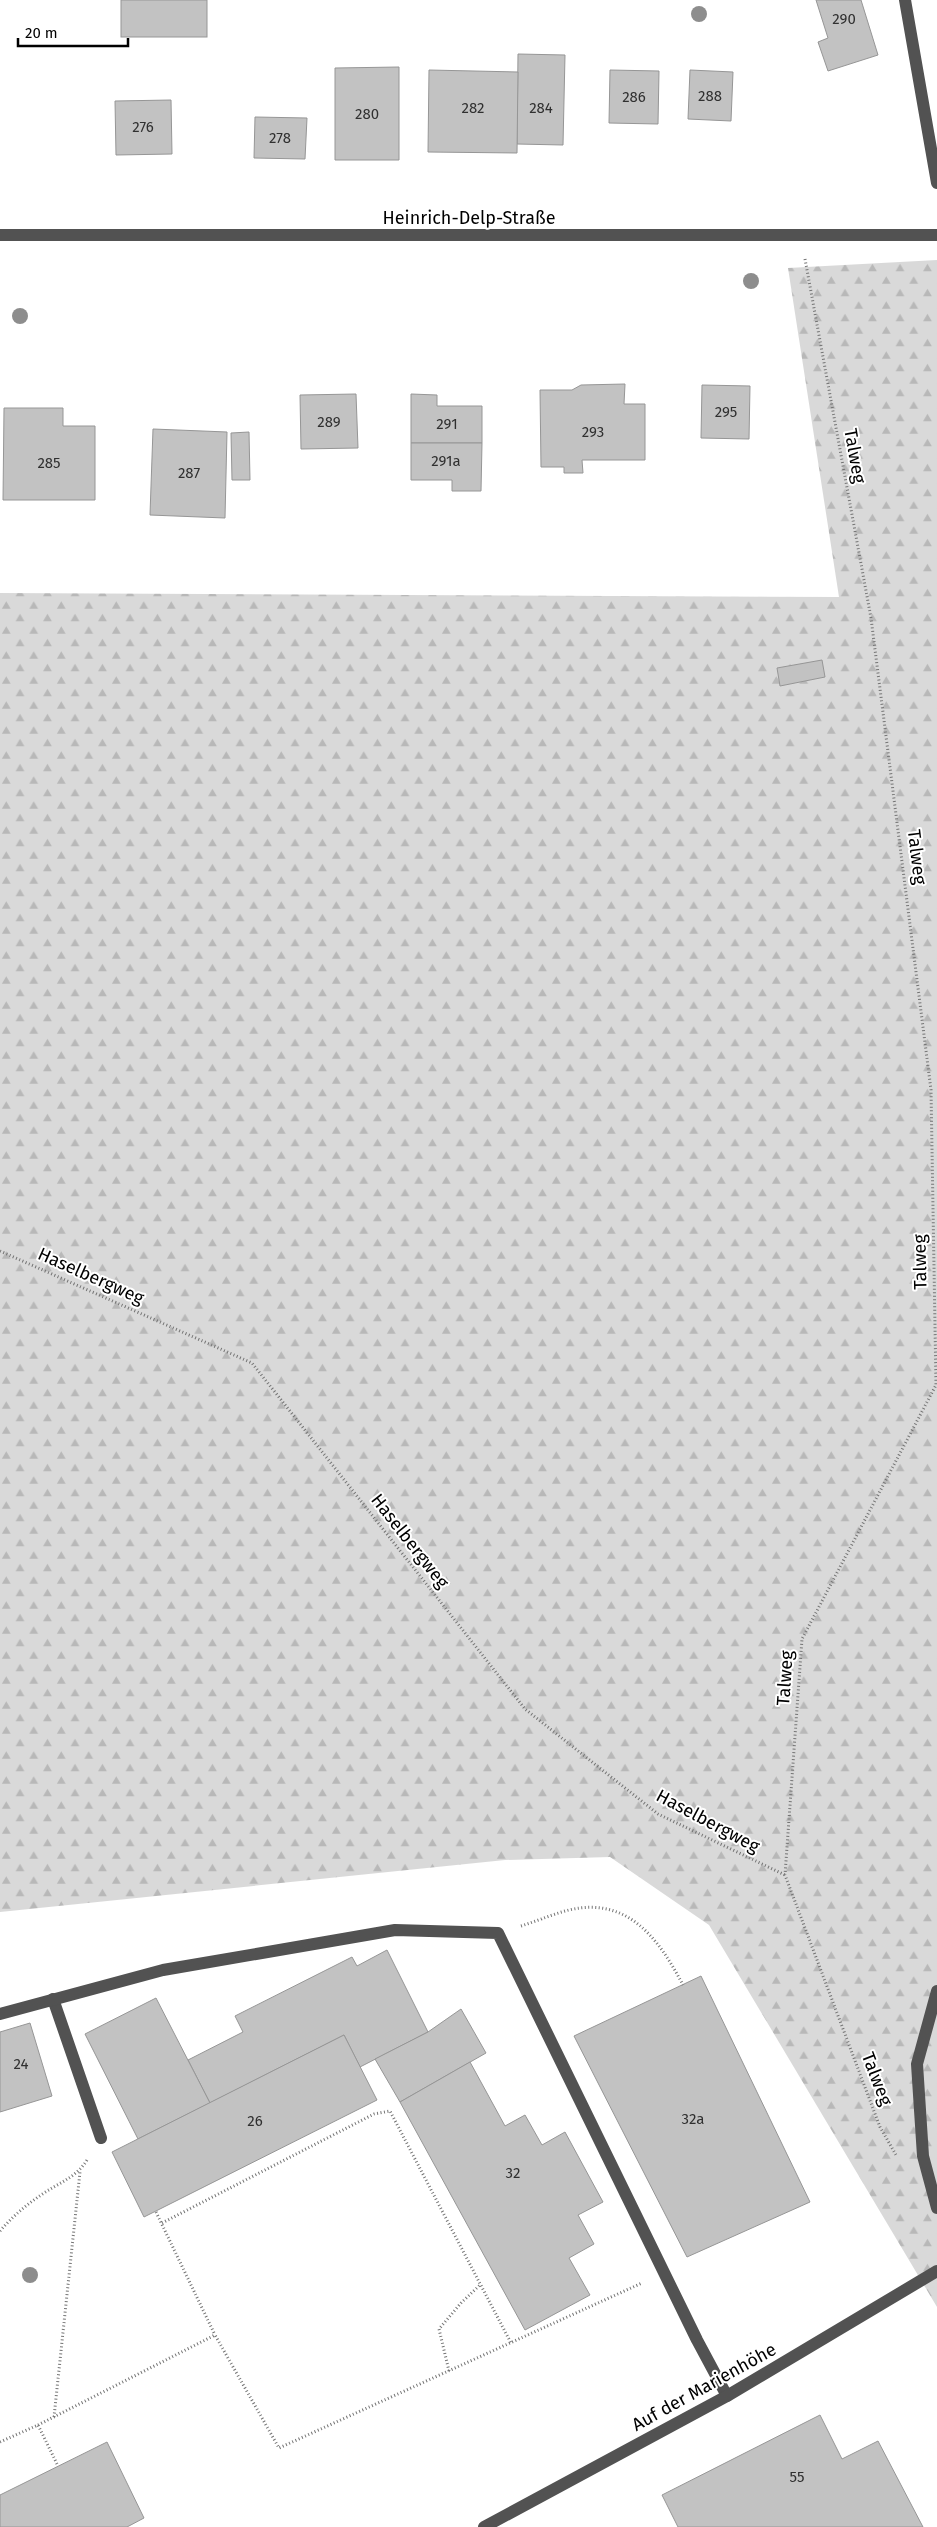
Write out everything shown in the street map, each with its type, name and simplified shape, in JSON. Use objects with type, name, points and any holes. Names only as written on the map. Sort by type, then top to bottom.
[{"type":"street","points":[[905,0],[937,183]]},
{"type":"street","name":"Heinrich-Delp-Straße","points":[[0,235],[800,236],[937,234]]},
{"type":"street","points":[[0,2014],[162,1970],[395,1930],[498,1933],[664,2273],[727,2396]]},
{"type":"street","points":[[937,1991],[917,2064],[922,2156],[937,2208]]},
{"type":"street","points":[[53,1999],[101,2138]]},
{"type":"street","name":"Auf der Marienhöhe","points":[[484,2527],[727,2396],[937,2272]]},
{"type":"path","name":"Talweg","points":[[800,236],[871,618],[931,1090],[936,1385],[802,1639],[785,1875],[880,2127],[898,2160]]},
{"type":"path","points":[[931,1090],[937,1087]]},
{"type":"path","name":"Haselbergweg","points":[[0,1251],[252,1363],[525,1708],[658,1814],[785,1875]]},
{"type":"path","points":[[498,1933],[569,1910],[597,1908],[624,1916],[648,1931],[666,1953],[683,1985]]},
{"type":"path","points":[[162,2223],[374,2114],[390,2111],[511,2343]]},
{"type":"path","points":[[54,2418],[80,2172],[101,2138]]},
{"type":"path","points":[[0,2231],[9,2221],[41,2195],[80,2172]]},
{"type":"path","points":[[156,2212],[216,2335],[279,2448],[664,2273]]},
{"type":"path","points":[[449,2371],[439,2330],[461,2302],[480,2284]]},
{"type":"path","points":[[0,2442],[54,2418],[216,2335]]},
{"type":"path","points":[[38,2425],[58,2466]]},
{"type":"green space","points":[[937,260],[937,2307],[709,1925],[610,1857],[505,1860],[0,1912],[0,593],[839,597],[788,268]]},
{"type":"building","points":[[121,0],[207,0],[207,37],[121,37]]},
{"type":"building","points":[[816,0],[861,0],[878,55],[828,71],[818,42],[828,38]]},
{"type":"building","points":[[518,54],[565,55],[563,145],[517,144]]},
{"type":"building","points":[[399,67],[399,160],[335,160],[335,68]]},
{"type":"building","points":[[429,70],[518,72],[517,153],[428,152]]},
{"type":"building","points":[[610,70],[659,71],[658,124],[609,123]]},
{"type":"building","points":[[690,70],[733,72],[731,121],[688,119]]},
{"type":"building","points":[[171,100],[172,154],[116,155],[115,101]]},
{"type":"building","points":[[255,117],[307,118],[305,159],[254,158]]},
{"type":"building","points":[[625,384],[624,404],[645,404],[645,460],[582,460],[583,473],[564,473],[564,467],[541,467],[540,390],[572,390],[581,385]]},
{"type":"building","points":[[702,385],[750,386],[749,439],[701,438]]},
{"type":"building","points":[[356,394],[358,448],[301,449],[300,395]]},
{"type":"building","points":[[411,394],[437,395],[437,406],[482,406],[482,443],[411,443]]},
{"type":"building","points":[[4,408],[63,408],[63,426],[95,426],[95,500],[3,500]]},
{"type":"building","points":[[153,429],[227,432],[225,518],[150,515]]},
{"type":"building","points":[[249,432],[250,480],[232,480],[231,433]]},
{"type":"building","points":[[411,443],[482,443],[481,491],[452,491],[452,480],[411,480]]},
{"type":"building","points":[[822,660],[825,677],[780,686],[777,668]]},
{"type":"building","points":[[387,1950],[428,2032],[360,2067],[344,2035],[210,2103],[188,2060],[243,2032],[235,2016],[352,1957],[357,1966]]},
{"type":"building","points":[[701,1976],[810,2202],[687,2257],[574,2036]]},
{"type":"building","points":[[156,1998],[210,2103],[138,2139],[85,2034]]},
{"type":"building","points":[[461,2009],[486,2053],[400,2102],[375,2059],[428,2032]]},
{"type":"building","points":[[30,2023],[52,2096],[0,2112],[0,2032]]},
{"type":"building","points":[[344,2035],[377,2100],[144,2217],[112,2152]]},
{"type":"building","points":[[470,2062],[505,2126],[525,2115],[542,2145],[565,2132],[603,2202],[578,2215],[594,2244],[569,2258],[590,2295],[525,2330],[400,2102]]},
{"type":"building","points":[[820,2415],[842,2459],[878,2441],[923,2527],[678,2527],[662,2495]]},
{"type":"building","points":[[107,2442],[144,2518],[127,2527],[0,2527],[0,2495]]}]
